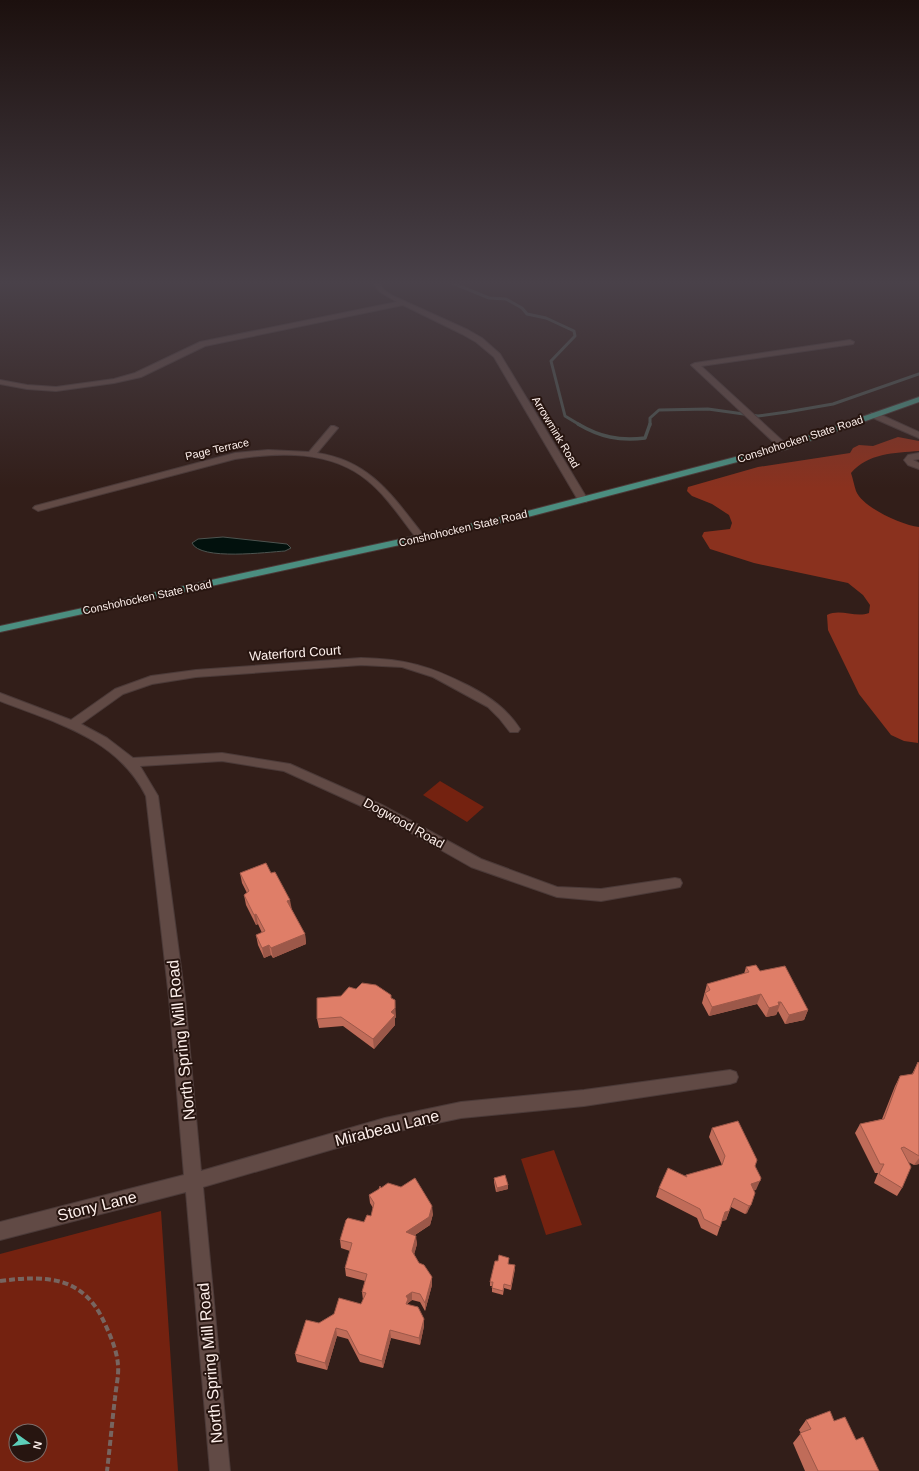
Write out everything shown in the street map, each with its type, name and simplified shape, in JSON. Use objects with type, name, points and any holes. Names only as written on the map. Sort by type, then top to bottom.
[{"type":"main road","name":"Conshohocken State Road","points":[[0,629],[521,516],[784,447],[919,399]]},
{"type":"street","points":[[0,382],[27,387],[56,388],[114,381],[138,375],[189,351]]},
{"type":"street","name":"Arrowmink Road","points":[[491,351],[497,356],[583,500]]},
{"type":"street","points":[[784,447],[695,365],[792,351]]},
{"type":"street","points":[[874,415],[919,435]]},
{"type":"street","points":[[311,455],[334,428]]},
{"type":"street","name":"Page Terrace","points":[[38,508],[235,456],[273,451],[311,455],[344,463],[362,472],[375,482],[421,538]]},
{"type":"street","points":[[919,456],[911,457],[908,460],[919,466]]},
{"type":"street","name":"Waterford Court","points":[[71,726],[111,696],[137,684],[152,680],[189,674],[366,661],[402,664],[434,673],[493,705],[506,717],[514,729]]},
{"type":"street","name":"North Spring Mill Road","points":[[0,697],[71,726],[108,744],[130,762],[146,784],[152,796],[155,810],[177,998],[195,1181],[220,1471]]},
{"type":"street","name":"Dogwood Road","points":[[130,762],[222,757],[286,767],[377,808],[476,863],[557,892],[601,895],[675,883]]},
{"type":"street","name":"Mirabeau Lane","points":[[195,1181],[385,1126],[461,1110],[584,1098],[730,1076]]},
{"type":"street","name":"Stony Lane","points":[[0,1231],[195,1181]]},
{"type":"path","points":[[0,1281],[27,1278],[58,1281],[75,1287],[87,1295],[98,1308],[116,1350],[118,1366],[107,1471]]},
{"type":"shaded area","points":[[898,437],[919,441],[919,451],[882,455],[865,461],[851,473],[856,491],[866,504],[893,519],[919,527],[918,743],[904,741],[891,735],[859,694],[828,630],[827,615],[837,612],[858,614],[869,613],[870,605],[863,595],[848,583],[754,563],[710,549],[702,536],[704,532],[730,529],[732,523],[729,515],[712,504],[692,496],[687,491],[688,487],[758,467],[850,453],[853,448],[859,445],[873,446]]},
{"type":"shaded area","points":[[223,537],[287,544],[291,548],[285,551],[264,553],[220,554],[198,549],[192,543],[198,539]]},
{"type":"shaded area","points":[[440,781],[484,807],[467,822],[423,795]]},
{"type":"shaded area","points":[[554,1150],[582,1225],[546,1235],[521,1159]]},
{"type":"shaded area","points":[[161,1211],[178,1471],[0,1471],[0,1254]]},
{"type":"building","points":[[266,863],[271,873],[275,872],[290,900],[287,901],[305,934],[271,948],[269,945],[262,948],[256,935],[265,931],[256,914],[254,915],[244,895],[249,891],[240,873]]},
{"type":"building","points":[[756,965],[760,971],[785,966],[808,1010],[789,1015],[781,1002],[778,1002],[779,1005],[769,1008],[761,994],[712,1007],[705,993],[710,990],[707,984],[749,972],[746,967]]},
{"type":"building","points":[[362,983],[376,985],[391,995],[391,998],[395,1000],[395,1008],[391,1012],[395,1015],[373,1039],[341,1017],[317,1019],[317,998],[341,996],[349,987],[356,989]]},
{"type":"building","points":[[918,1062],[919,1156],[904,1147],[901,1148],[911,1167],[902,1188],[879,1174],[884,1164],[880,1164],[860,1124],[884,1119],[900,1076],[913,1074]]},
{"type":"building","points":[[738,1121],[757,1160],[755,1166],[761,1178],[760,1181],[751,1184],[755,1193],[751,1205],[749,1206],[734,1198],[729,1211],[725,1212],[720,1227],[704,1219],[700,1209],[659,1188],[668,1168],[687,1177],[686,1175],[722,1165],[725,1156],[712,1128]]},
{"type":"building","points":[[505,1175],[508,1185],[497,1188],[494,1178]]},
{"type":"building","points":[[415,1178],[432,1206],[429,1217],[406,1232],[416,1236],[412,1251],[419,1263],[424,1265],[432,1277],[425,1303],[420,1294],[412,1292],[406,1296],[408,1299],[406,1304],[418,1307],[424,1319],[419,1338],[390,1330],[382,1361],[359,1354],[347,1331],[336,1328],[325,1363],[295,1354],[306,1320],[319,1323],[334,1314],[339,1298],[361,1304],[366,1293],[362,1292],[367,1274],[345,1268],[352,1243],[340,1240],[346,1220],[348,1218],[364,1222],[367,1215],[371,1216],[374,1203],[369,1195],[379,1189],[380,1186],[381,1188],[388,1183],[401,1187]]},
{"type":"building","points":[[499,1255],[509,1258],[508,1264],[515,1265],[511,1286],[504,1284],[503,1291],[492,1288],[493,1282],[490,1282],[495,1261],[498,1261]]},
{"type":"building","points":[[830,1411],[834,1421],[845,1417],[856,1440],[863,1437],[879,1471],[818,1471],[800,1433],[811,1429],[806,1420]]},
{"type":"waterway","points":[[561,351],[551,361],[565,416],[580,425]]},
{"type":"waterway","points":[[650,424],[650,418],[659,410],[708,409],[758,416],[833,404],[919,374]]},
{"type":"waterway","points":[[580,425],[602,435],[636,439],[645,438],[650,424]]}]
